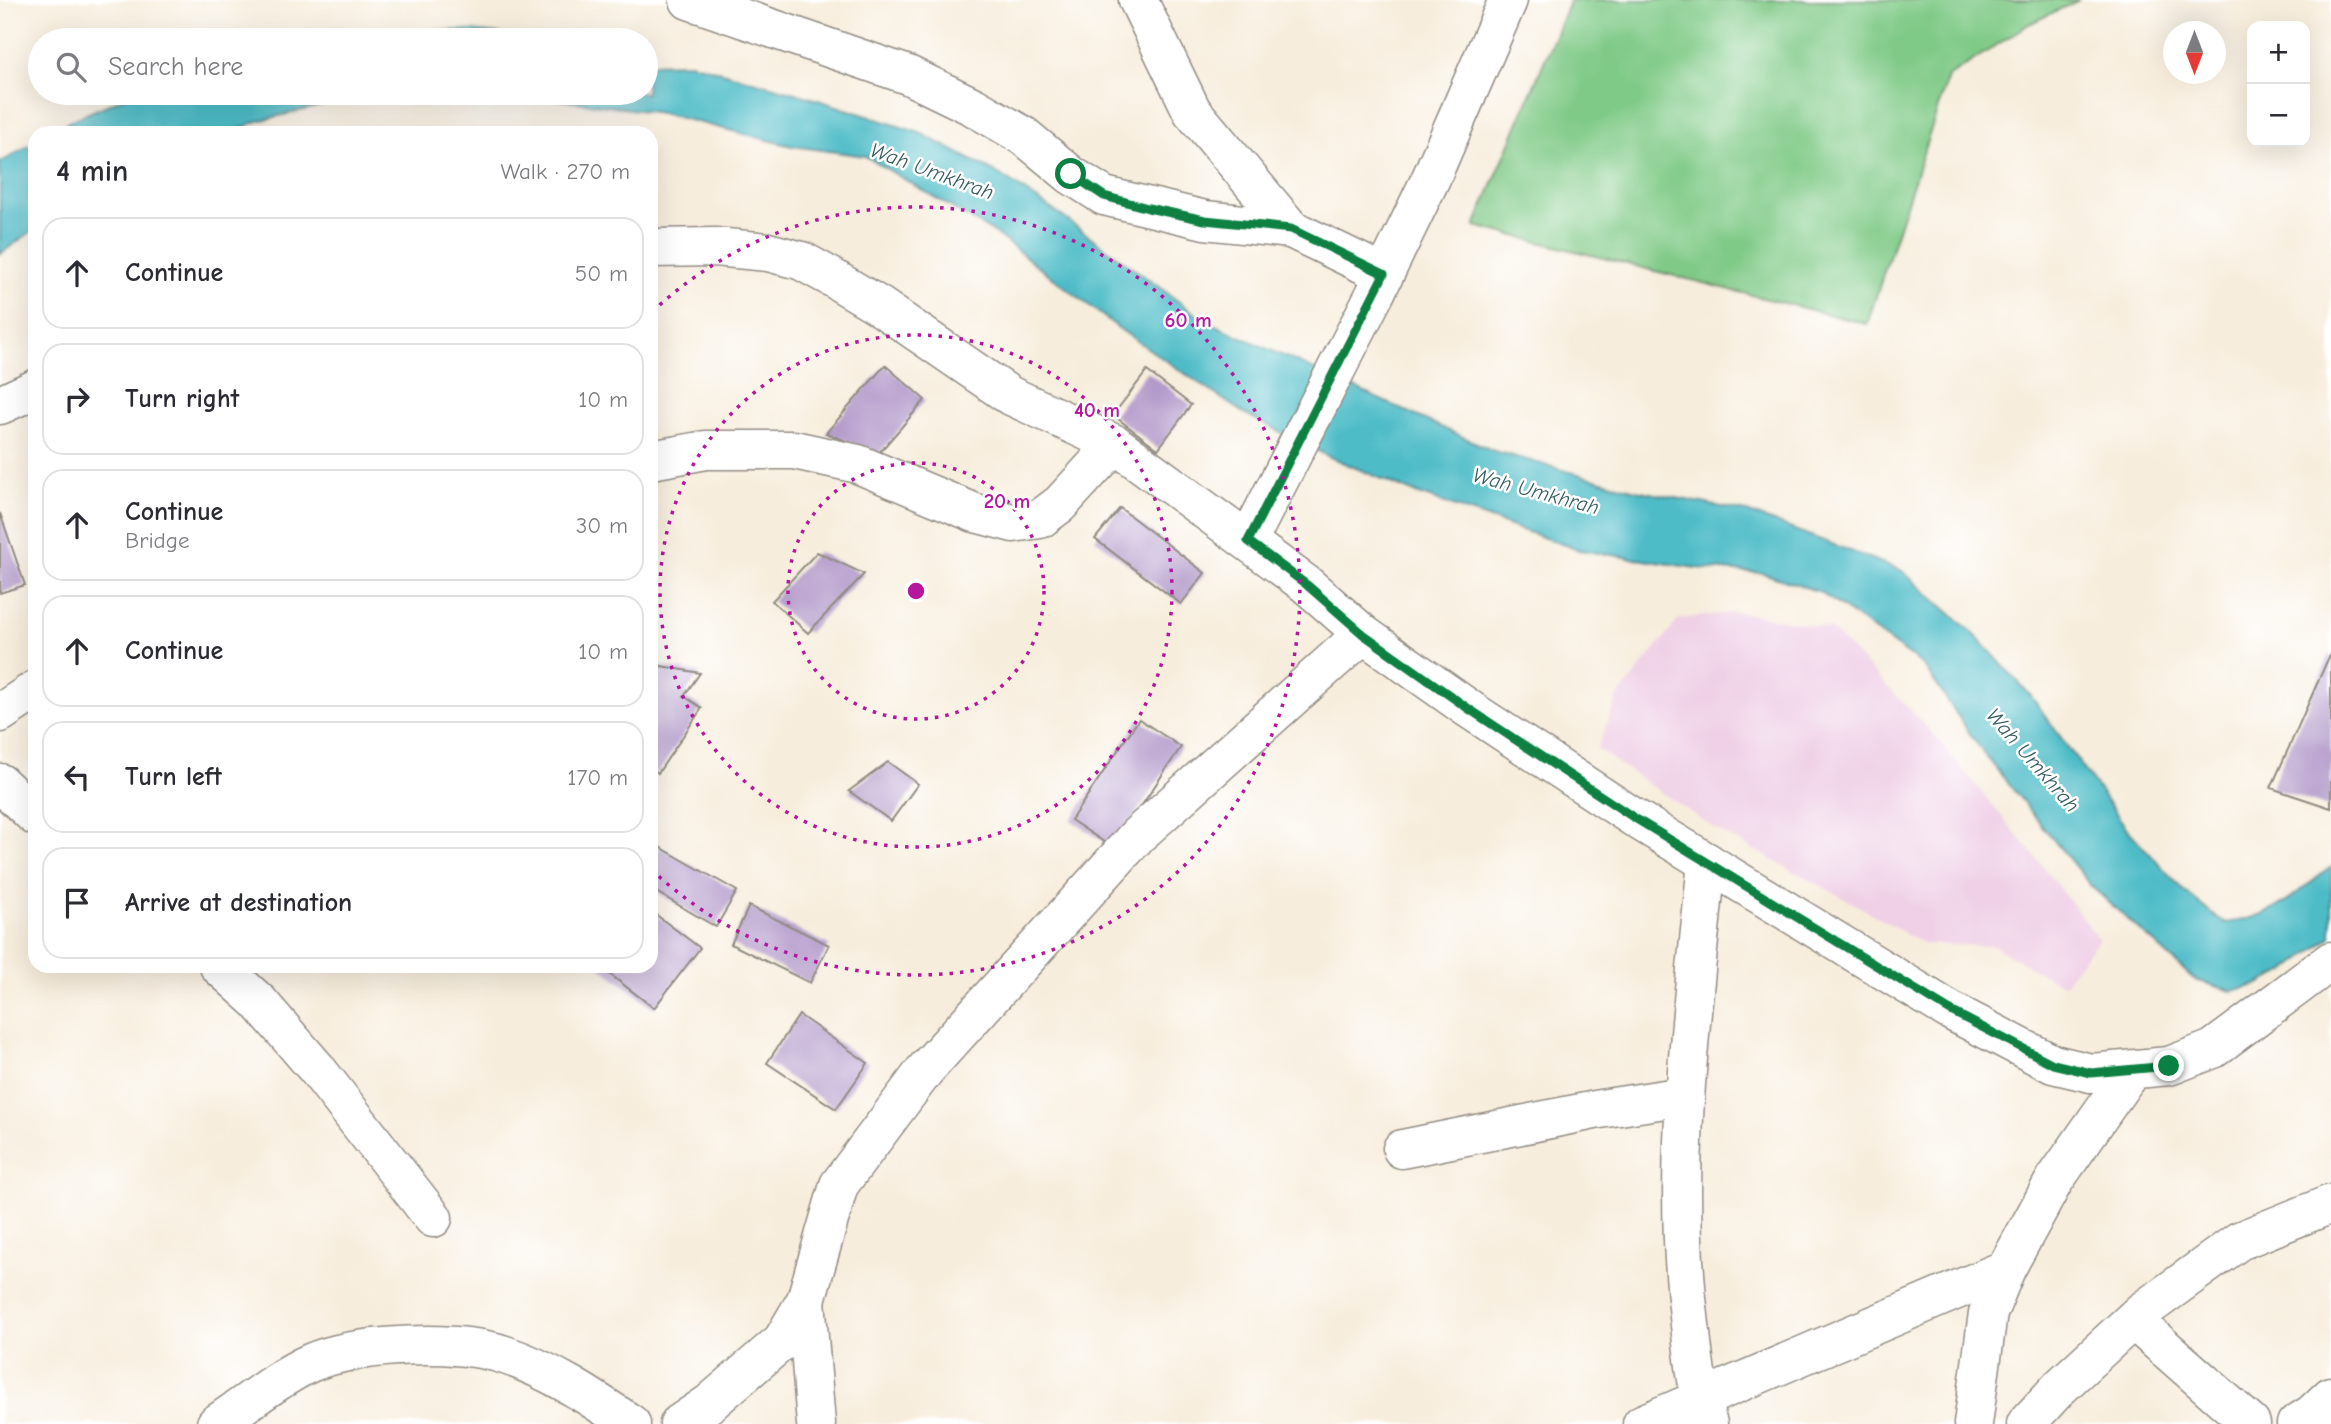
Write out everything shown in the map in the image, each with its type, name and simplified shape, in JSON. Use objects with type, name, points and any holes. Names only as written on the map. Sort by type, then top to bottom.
[{"type":"street","points":[[689,0],[908,75],[974,107],[1024,136],[1071,174],[1104,196],[1205,220],[1291,229],[1384,274]]},
{"type":"street","points":[[1138,0],[1192,111],[1291,229]]},
{"type":"street","points":[[1248,541],[1356,332],[1431,178],[1508,0]]},
{"type":"street","points":[[658,248],[715,247],[768,253],[802,261],[878,305],[1009,395],[1115,444],[1307,585],[1363,634],[1633,817],[1949,1010],[2053,1064],[2091,1073],[2169,1066],[2213,1049],[2331,961]]},
{"type":"street","points":[[0,405],[28,392]]},
{"type":"street","points":[[658,459],[706,450],[794,450],[858,464],[975,513],[1013,523],[1040,519],[1060,504],[1115,444]]},
{"type":"street","points":[[679,1424],[710,1403],[782,1341],[806,1300],[839,1185],[925,1070],[1138,835],[1363,634]]},
{"type":"street","points":[[0,713],[28,695]]},
{"type":"street","points":[[0,783],[28,809]]},
{"type":"street","points":[[1703,1411],[1686,1298],[1682,1236],[1684,1096],[1707,862]]},
{"type":"street","points":[[227,973],[259,1002],[316,1068],[433,1218]]},
{"type":"street","points":[[1973,1424],[1988,1313],[2006,1269],[2054,1181],[2131,1071]]},
{"type":"street","points":[[1402,1149],[1600,1109],[1684,1096]]},
{"type":"street","points":[[2026,1424],[2060,1387],[2133,1320],[2239,1241],[2331,1204]]},
{"type":"street","points":[[1642,1424],[1703,1411],[2006,1269]]},
{"type":"street","points":[[806,1300],[816,1424]]},
{"type":"street","points":[[2133,1320],[2251,1424]]},
{"type":"street","points":[[216,1424],[311,1363],[355,1351],[413,1345],[504,1354],[577,1388],[631,1424]]},
{"type":"street","points":[[2296,1424],[2312,1414],[2331,1396]]},
{"type":"shaded area","points":[[1737,612],[1831,629],[1935,736],[2099,939],[2063,985],[1993,946],[1924,944],[1717,830],[1597,749],[1617,698],[1679,619]]},
{"type":"green space","points":[[1570,0],[2079,0],[2029,24],[1948,77],[1867,324],[1475,226]]},
{"type":"water","name":"Wah Umkhrah","points":[[691,63],[920,133],[1002,176],[1059,214],[1204,320],[1494,451],[1636,490],[1747,512],[1901,570],[1976,636],[2030,695],[2128,830],[2183,890],[2224,923],[2270,911],[2331,867],[2331,937],[2286,971],[2257,985],[2231,991],[2195,980],[2091,886],[1981,750],[1923,665],[1820,592],[1762,573],[1696,568],[1579,550],[1410,491],[1330,457],[1243,413],[1121,330],[996,234],[865,156],[792,146],[661,113],[600,105],[658,105],[658,64]]},
{"type":"water","points":[[107,105],[325,105],[246,126],[62,126]]},
{"type":"water","points":[[28,146],[28,234],[0,254],[0,163]]},
{"type":"building","points":[[885,365],[925,400],[878,454],[826,433]]},
{"type":"building","points":[[1147,371],[1191,405],[1158,449],[1113,415]]},
{"type":"building","points":[[1120,508],[1205,573],[1181,604],[1095,539]]},
{"type":"building","points":[[0,513],[25,585],[0,593]]},
{"type":"building","points":[[817,552],[864,574],[808,633],[772,601]]},
{"type":"building","points":[[2331,652],[2331,808],[2271,788]]},
{"type":"building","points":[[661,666],[700,673],[684,696],[702,708],[658,773],[658,670]]},
{"type":"building","points":[[1139,719],[1181,747],[1113,848],[1071,820]]},
{"type":"building","points":[[888,762],[918,784],[891,821],[849,791]]},
{"type":"building","points":[[660,847],[737,891],[716,927],[658,893]]},
{"type":"building","points":[[749,906],[829,945],[810,983],[731,944]]},
{"type":"building","points":[[658,916],[700,948],[654,1008],[608,973],[658,973]]},
{"type":"building","points":[[799,1015],[868,1063],[836,1109],[767,1063]]},
{"type":"route","points":[[1071,174],[1104,196],[1148,208],[1205,220],[1291,229],[1384,274],[1248,541],[1307,585],[1363,634],[1469,709],[1633,817],[1949,1010],[2053,1064],[2091,1073],[2169,1066]]}]
